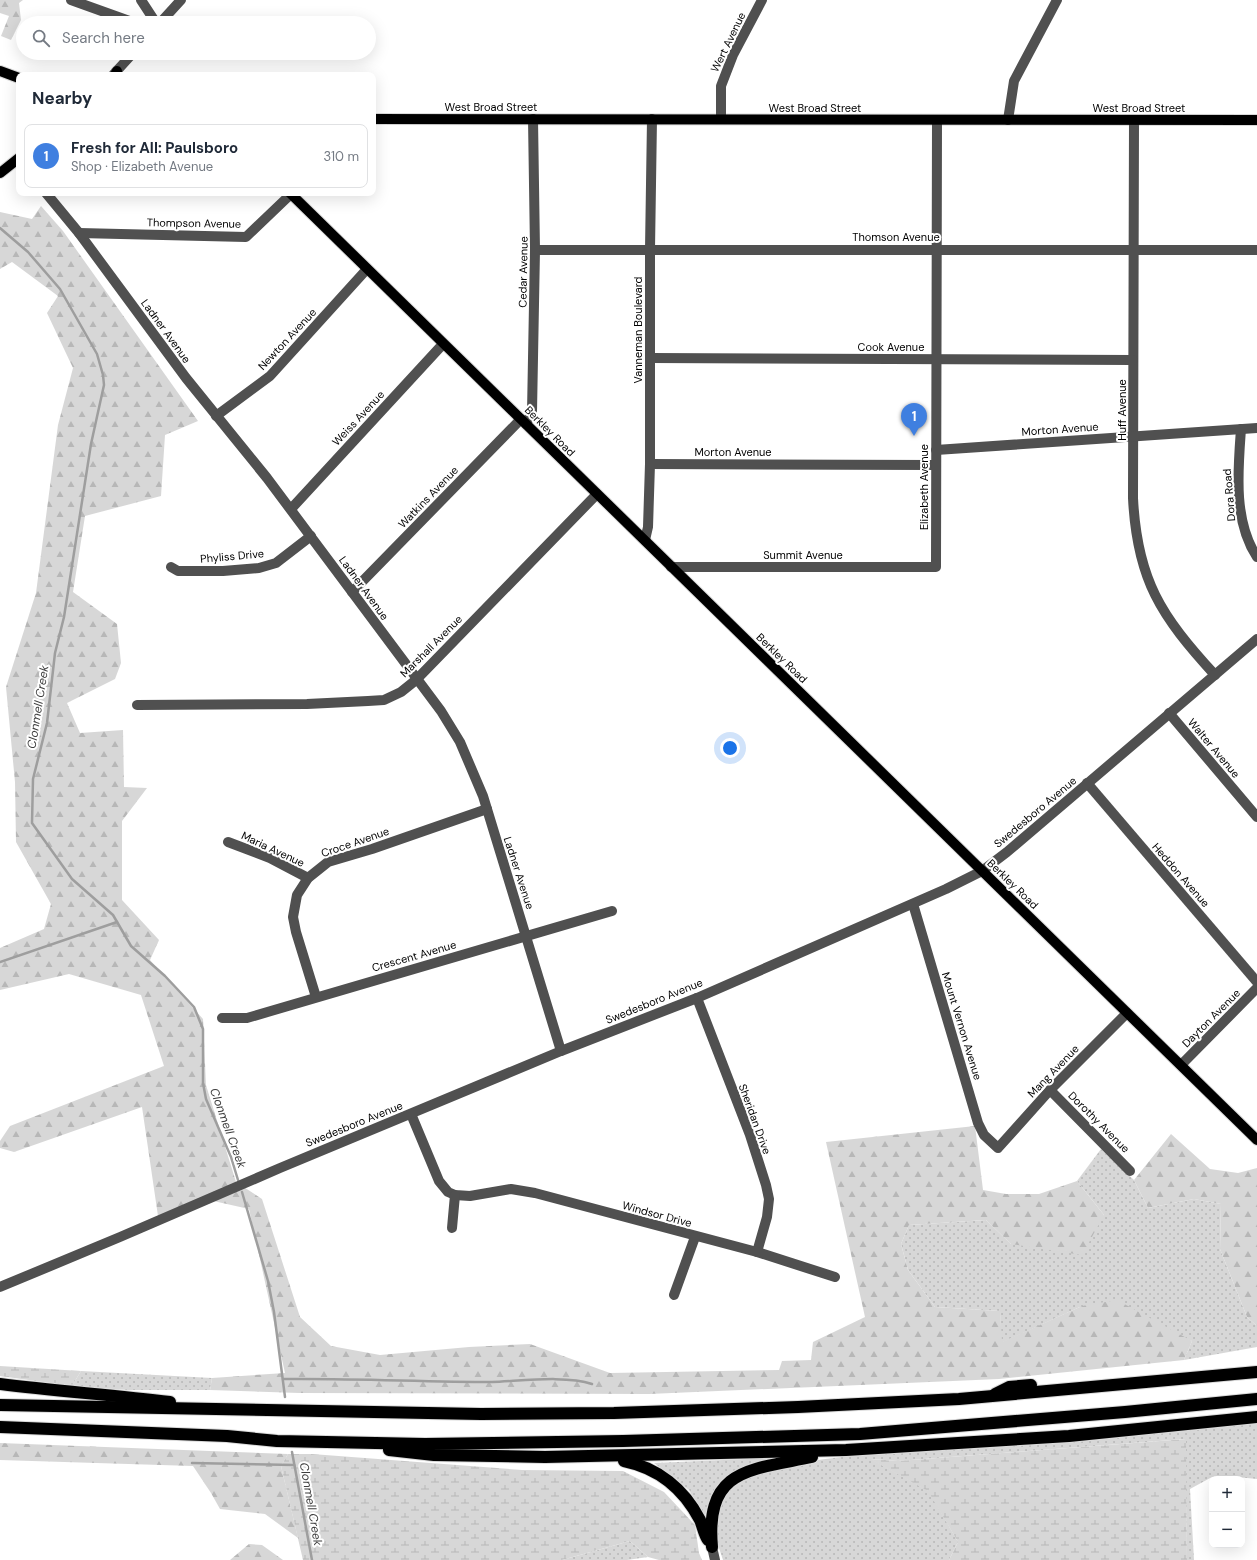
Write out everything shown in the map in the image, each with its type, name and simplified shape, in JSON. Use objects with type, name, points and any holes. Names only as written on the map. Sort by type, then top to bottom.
[{"type":"highway","points":[[990,1397],[1009,1387],[1257,1365]]},
{"type":"highway","points":[[0,1405],[481,1414],[614,1413],[805,1407],[990,1397],[1257,1372]]},
{"type":"highway","points":[[0,1384],[64,1392],[132,1397],[220,1408]]},
{"type":"highway","points":[[0,1427],[335,1442],[425,1444],[860,1434],[1125,1412],[1257,1399]]},
{"type":"highway","points":[[335,1442],[434,1456],[608,1457],[846,1450],[1069,1436],[1257,1417]]},
{"type":"highway","points":[[712,1547],[710,1528],[714,1505],[724,1486],[731,1479],[756,1468],[846,1450]]},
{"type":"highway","points":[[608,1457],[636,1463],[657,1473],[677,1488],[690,1504],[712,1547]]},
{"type":"main road","points":[[0,71],[16,77]]},
{"type":"main road","name":"West Broad Street","points":[[376,119],[1257,120]]},
{"type":"main road","points":[[2,169],[16,160]]},
{"type":"main road","name":"Berkley Road","points":[[292,196],[1257,1140]]},
{"type":"street","points":[[71,0],[116,16]]},
{"type":"street","points":[[141,0],[151,16]]},
{"type":"street","points":[[167,16],[182,0]]},
{"type":"street","name":"Wert Avenue","points":[[721,119],[721,86],[733,54],[762,0]]},
{"type":"street","points":[[1008,120],[1014,81],[1057,0]]},
{"type":"street","points":[[117,72],[127,60]]},
{"type":"street","name":"Cedar Avenue","points":[[524,422],[532,412],[536,250],[533,119]]},
{"type":"street","name":"Vanneman Boulevard","points":[[644,540],[648,527],[650,464],[650,249],[652,119]]},
{"type":"street","name":"Elizabeth Avenue","points":[[936,567],[937,120]]},
{"type":"street","name":"Huff Avenue","points":[[1134,120],[1133,360],[1134,511],[1136,536],[1144,568],[1155,595],[1165,614],[1182,638],[1215,675]]},
{"type":"street","name":"Ladner Avenue","points":[[49,196],[79,232],[186,378],[291,509],[416,680],[441,711],[460,742],[487,809],[561,1051]]},
{"type":"street","name":"Thompson Avenue","points":[[79,232],[246,237],[288,196]]},
{"type":"street","name":"Thomson Avenue","points":[[536,250],[1257,250]]},
{"type":"street","name":"Newton Avenue","points":[[216,416],[270,376],[367,269]]},
{"type":"street","name":"Weiss Avenue","points":[[291,509],[443,344]]},
{"type":"street","name":"Cook Avenue","points":[[650,358],[1133,360]]},
{"type":"street","name":"Watkins Avenue","points":[[352,592],[524,422]]},
{"type":"street","name":"Morton Avenue","points":[[936,450],[1257,428]]},
{"type":"street","name":"Dora Road","points":[[1241,429],[1239,461],[1241,512],[1246,537],[1257,557]]},
{"type":"street","name":"Morton Avenue","points":[[650,464],[936,465]]},
{"type":"street","name":"Marshall Avenue","points":[[137,705],[307,704],[384,700],[400,692],[416,680],[597,494]]},
{"type":"street","name":"Phyliss Drive","points":[[171,567],[178,571],[224,571],[259,568],[276,563],[311,536]]},
{"type":"street","name":"Summit Avenue","points":[[671,567],[936,567]]},
{"type":"street","name":"Swedesboro Avenue","points":[[0,1287],[561,1051],[697,998],[913,904],[982,871],[1007,852],[1257,639]]},
{"type":"street","name":"Walter Avenue","points":[[1169,713],[1257,817]]},
{"type":"street","name":"Heddon Avenue","points":[[1087,783],[1257,982]]},
{"type":"street","name":"Croce Avenue","points":[[316,997],[296,932],[293,917],[296,895],[308,878],[328,862],[372,849],[487,809]]},
{"type":"street","name":"Maria Avenue","points":[[228,842],[270,858],[308,878]]},
{"type":"street","name":"Mount Vernon Avenue","points":[[913,904],[978,1123],[984,1135],[998,1148]]},
{"type":"street","name":"Crescent Avenue","points":[[222,1018],[247,1018],[612,911]]},
{"type":"street","name":"Dayton Avenue","points":[[1181,1065],[1257,988]]},
{"type":"street","name":"Sheridan Drive","points":[[697,998],[750,1135],[766,1186],[769,1200],[767,1217],[756,1252]]},
{"type":"street","name":"Mang Avenue","points":[[998,1148],[1050,1090],[1127,1013]]},
{"type":"street","name":"Dorothy Avenue","points":[[1050,1090],[1130,1170]]},
{"type":"street","points":[[411,1114],[439,1181],[448,1192],[455,1195],[452,1228]]},
{"type":"street","name":"Windsor Drive","points":[[455,1195],[470,1196],[511,1189],[529,1191],[695,1237],[756,1252],[835,1277]]},
{"type":"street","points":[[674,1295],[695,1237]]},
{"type":"street","points":[[712,1547],[715,1560]]},
{"type":"green space","points":[[0,0],[23,0],[19,3],[21,16],[16,16],[16,30],[11,40],[1,36],[9,16],[0,13]]},
{"type":"green space","points":[[41,206],[63,231],[198,421],[165,435],[161,496],[85,516],[73,592],[117,624],[121,663],[115,679],[67,703],[80,733],[123,730],[124,787],[147,788],[122,821],[122,900],[159,940],[150,960],[203,1019],[206,1085],[236,1182],[262,1199],[300,1317],[331,1346],[380,1355],[469,1347],[530,1344],[610,1373],[779,1370],[782,1361],[811,1360],[813,1342],[865,1317],[826,1142],[975,1126],[983,1190],[1006,1194],[1039,1194],[1077,1181],[1104,1215],[1082,1255],[1011,1244],[986,1220],[909,1225],[901,1244],[908,1270],[935,1307],[1000,1311],[1002,1342],[1082,1306],[1117,1300],[1192,1341],[1184,1360],[999,1379],[649,1394],[299,1393],[210,1390],[212,1378],[285,1373],[249,1209],[200,1198],[158,1216],[142,1107],[14,1152],[0,1148],[0,1141],[10,1126],[164,1066],[141,995],[69,974],[0,990],[0,948],[44,929],[51,904],[16,842],[15,782],[6,687],[36,593],[58,425],[73,368],[47,313],[58,296],[12,262],[0,269],[0,212],[32,219]]},
{"type":"green space","points":[[1171,1134],[1210,1169],[1238,1173],[1257,1168],[1257,1326],[1247,1317],[1220,1249],[1221,1204],[1194,1199],[1148,1208],[1134,1180]]},
{"type":"green space","points":[[1101,1149],[1134,1180],[1148,1208],[1194,1199],[1221,1204],[1220,1249],[1247,1317],[1257,1326],[1257,1347],[1184,1360],[1192,1341],[1082,1306],[1001,1343],[1000,1311],[935,1307],[908,1270],[901,1244],[909,1225],[986,1220],[1011,1244],[1104,1215],[1077,1181]]},
{"type":"green space","points":[[0,1366],[81,1371],[72,1386],[0,1376]]},
{"type":"green space","points":[[81,1371],[212,1378],[210,1390],[128,1390],[72,1386]]},
{"type":"green space","points":[[1257,1421],[1257,1479],[1245,1478],[1245,1476],[1209,1476],[1209,1479],[1190,1489],[1194,1560],[1187,1560],[1185,1439],[898,1461],[871,1459],[929,1491],[958,1542],[949,1560],[723,1560],[715,1536],[715,1511],[732,1485],[746,1475],[795,1463],[864,1454]]},
{"type":"green space","points":[[1186,1439],[1187,1560],[949,1560],[958,1542],[928,1491],[870,1459],[898,1461]]},
{"type":"green space","points":[[0,1443],[288,1454],[281,1466],[298,1538],[265,1514],[220,1509],[193,1466],[0,1460]]},
{"type":"green space","points":[[288,1454],[312,1454],[522,1470],[623,1471],[664,1492],[695,1525],[699,1553],[702,1560],[659,1560],[648,1557],[630,1541],[562,1560],[303,1560],[281,1466]]},
{"type":"green space","points":[[770,1458],[718,1484],[704,1517],[689,1490],[654,1463]]},
{"type":"green space","points":[[630,1541],[648,1557],[627,1560],[562,1560]]},
{"type":"green space","points":[[249,1544],[262,1545],[283,1560],[230,1560]]},
{"type":"waterway","name":"Clonmell Creek","points":[[0,228],[28,252],[60,289],[97,354],[103,375],[104,385],[91,444],[64,617],[55,653],[47,723],[33,779],[32,823],[72,879],[113,915],[131,946],[165,976],[194,1007],[203,1029],[203,1083],[206,1099],[231,1157],[238,1180]]},
{"type":"waterway","points":[[0,962],[117,922]]},
{"type":"waterway","name":"Clonmell Creek","points":[[242,1192],[268,1281],[274,1312],[285,1397]]},
{"type":"waterway","points":[[283,1379],[492,1382],[557,1379],[581,1381],[592,1384]]},
{"type":"waterway","name":"Clonmell Creek","points":[[292,1452],[312,1560]]},
{"type":"waterway","points":[[192,1463],[294,1465]]},
{"type":"place","name":"Fresh for All: Paulsboro","points":[[914,436]]}]
